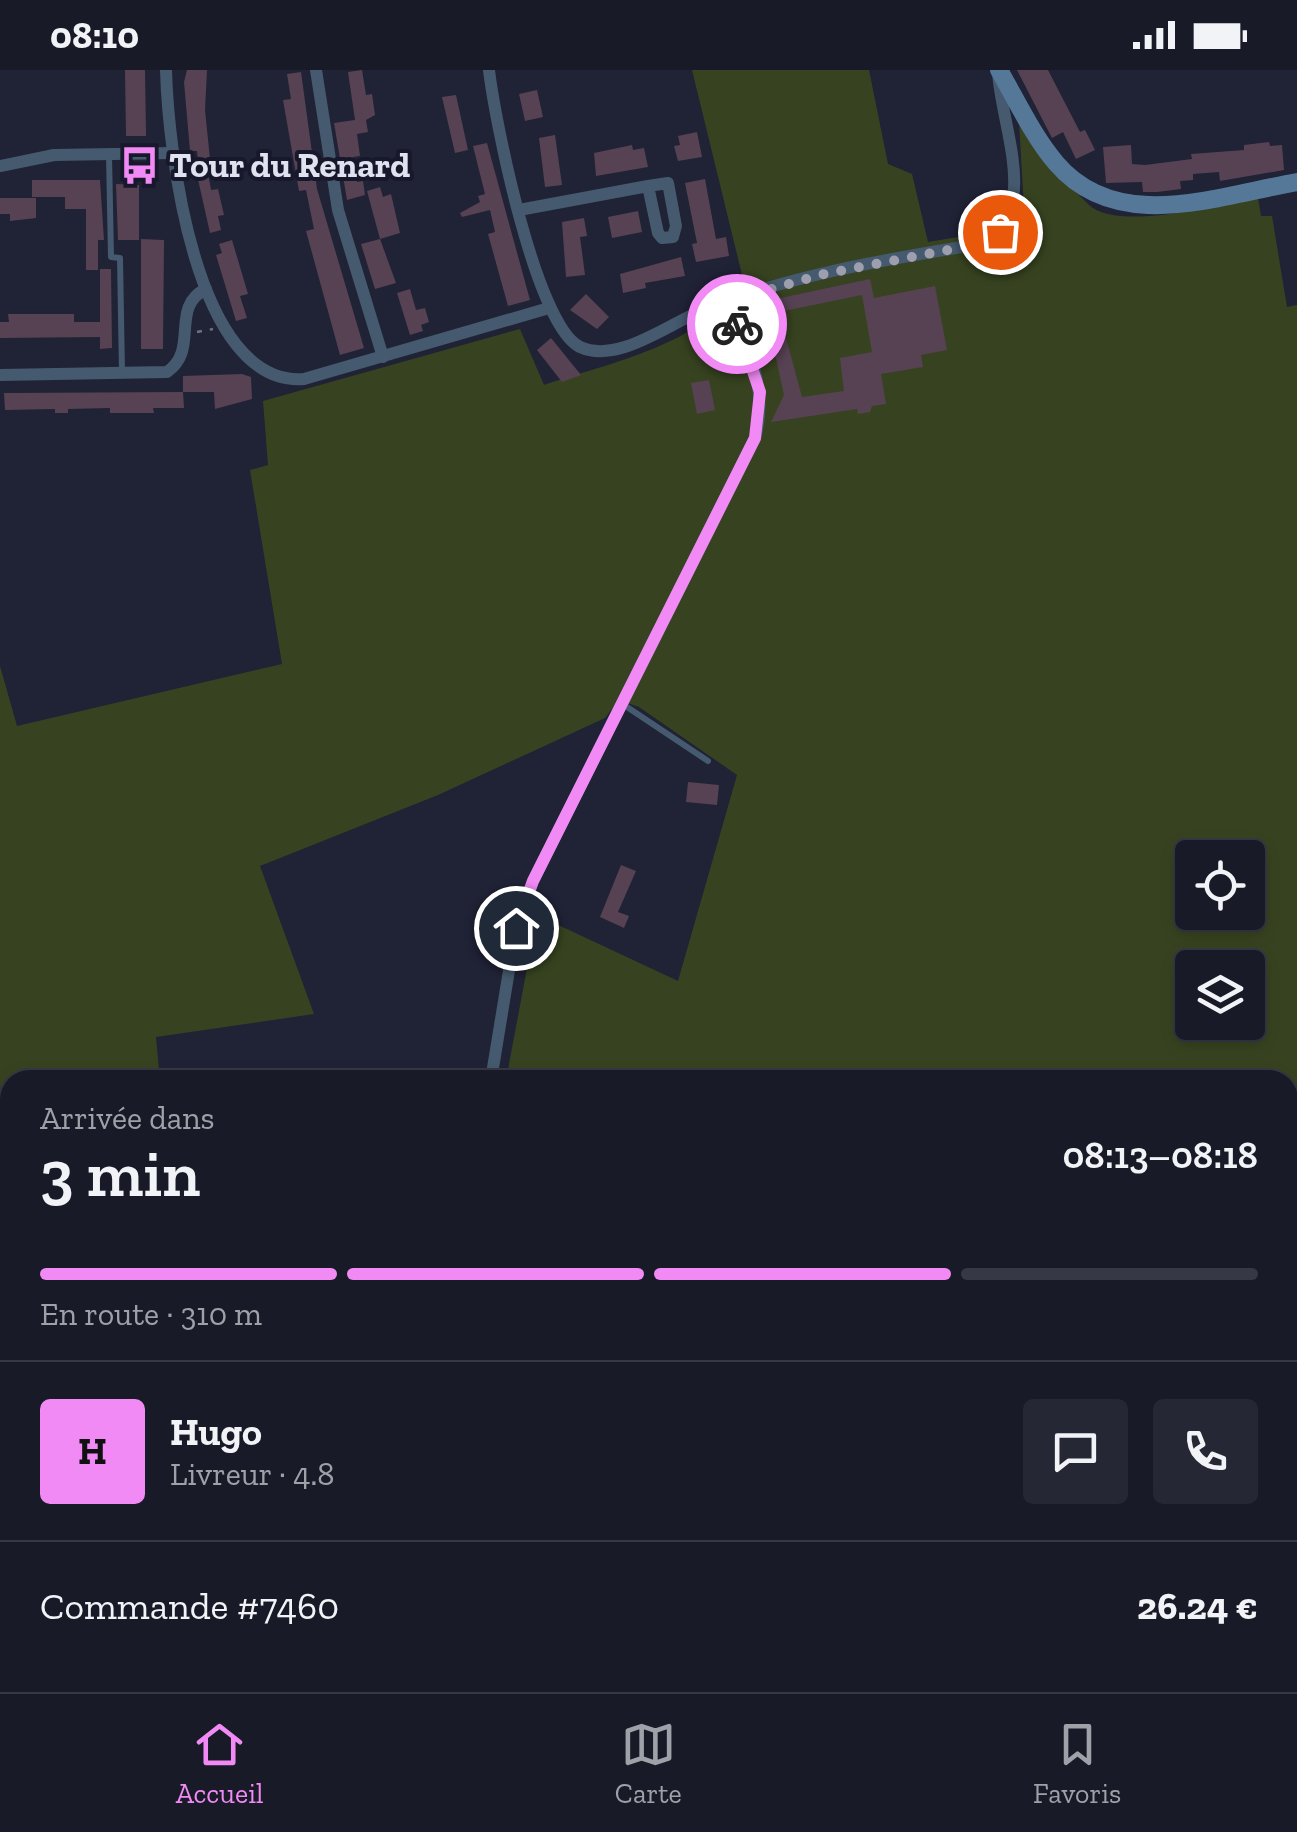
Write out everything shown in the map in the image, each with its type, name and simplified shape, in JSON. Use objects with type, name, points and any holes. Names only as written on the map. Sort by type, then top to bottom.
[{"type":"street","points":[[166,70],[174,153],[206,289],[220,323],[235,344],[277,375],[304,379],[549,308]]},
{"type":"street","points":[[316,70],[338,210],[383,357]]},
{"type":"street","points":[[488,70],[496,122],[549,308],[565,336],[583,348],[598,351],[630,344],[726,302],[824,274],[974,245],[1000,232],[1012,210],[1015,186],[998,70]]},
{"type":"street","points":[[998,70],[1048,154],[1071,179],[1116,204],[1152,206],[1297,182]]},
{"type":"street","points":[[0,166],[44,156],[174,153]]},
{"type":"street","points":[[519,210],[648,186]]},
{"type":"street","points":[[0,375],[161,374],[177,365],[185,347],[186,306],[193,296],[206,289]]},
{"type":"street","points":[[493,1070],[521,911],[743,467],[758,428],[761,400],[756,374],[726,302]]},
{"type":"lane","points":[[108,154],[110,258],[120,258],[122,375]]},
{"type":"lane","points":[[623,704],[708,760]]},
{"type":"green space","points":[[692,70],[869,70],[888,164],[912,174],[928,242],[1025,226],[1019,121],[1079,196],[1103,213],[1170,214],[1258,198],[1261,216],[1272,216],[1287,307],[1297,305],[1297,1070],[508,1070],[537,915],[678,981],[737,775],[639,707],[619,700],[605,718],[438,795],[260,866],[314,1014],[156,1037],[159,1070],[0,1070],[0,666],[17,726],[282,664],[250,470],[268,465],[263,401],[520,329],[544,385],[653,349],[704,322],[744,283]]},
{"type":"building","points":[[125,70],[145,70],[146,136],[126,136]]},
{"type":"building","points":[[187,70],[207,70],[205,110],[210,159],[198,160],[197,151],[190,151],[184,82]]},
{"type":"building","points":[[362,70],[366,95],[372,94],[375,115],[366,120],[368,132],[357,134],[360,156],[353,157],[357,182],[363,181],[365,195],[347,200],[334,123],[355,120],[348,72]]},
{"type":"building","points":[[1017,70],[1048,70],[1080,132],[1085,130],[1095,150],[1076,159],[1063,132],[1052,138]]},
{"type":"building","points":[[301,72],[317,189],[364,348],[340,355],[306,231],[314,229],[306,190],[299,191],[283,100],[291,99],[287,74]]},
{"type":"building","points":[[537,90],[543,117],[525,121],[519,94]]},
{"type":"building","points":[[456,95],[468,150],[455,153],[442,97]]},
{"type":"building","points":[[697,132],[702,157],[678,161],[674,146],[680,145],[678,136]]},
{"type":"building","points":[[555,135],[562,185],[545,187],[539,138]]},
{"type":"building","points":[[1269,142],[1270,146],[1282,145],[1284,170],[1220,181],[1219,172],[1193,174],[1193,180],[1180,181],[1181,189],[1157,192],[1143,192],[1142,182],[1106,183],[1103,147],[1131,145],[1132,164],[1145,165],[1192,159],[1191,154],[1244,150],[1244,145]]},
{"type":"building","points":[[487,143],[530,300],[508,306],[488,234],[495,232],[490,210],[462,217],[460,213],[480,202],[478,196],[485,194],[473,146]]},
{"type":"building","points":[[632,145],[633,150],[644,148],[648,167],[596,176],[594,153]]},
{"type":"building","points":[[208,173],[211,190],[218,189],[224,215],[218,216],[221,230],[210,233],[197,175]]},
{"type":"building","points":[[705,179],[716,239],[726,237],[729,256],[696,262],[692,244],[697,243],[685,183]]},
{"type":"building","points":[[32,180],[100,180],[104,240],[98,240],[98,270],[86,270],[86,209],[65,209],[65,197],[32,197]]},
{"type":"building","points":[[116,184],[139,185],[139,240],[118,240]]},
{"type":"building","points":[[380,187],[383,197],[391,194],[400,233],[380,239],[367,191]]},
{"type":"building","points":[[0,198],[36,198],[36,218],[10,221],[10,214],[0,214]]},
{"type":"building","points":[[638,211],[642,232],[612,238],[608,217]]},
{"type":"building","points":[[584,218],[587,236],[580,237],[585,275],[566,277],[562,222]]},
{"type":"building","points":[[141,239],[164,240],[163,349],[141,349]]},
{"type":"building","points":[[380,239],[396,283],[375,289],[361,244]]},
{"type":"building","points":[[232,240],[248,294],[240,296],[247,318],[236,321],[216,255],[222,253],[219,244]]},
{"type":"building","points":[[681,257],[685,276],[645,283],[646,288],[623,293],[620,274]]},
{"type":"building","points":[[100,269],[111,269],[112,348],[100,349],[100,337],[0,338],[0,322],[9,322],[8,314],[74,314],[74,322],[100,322]]},
{"type":"building","points":[[870,279],[874,298],[935,286],[947,350],[921,355],[923,367],[881,374],[886,404],[872,406],[870,412],[858,414],[857,409],[771,422],[784,395],[772,341],[765,342],[757,303]],"holes":[[[862,295],[872,352],[840,358],[844,391],[802,397],[779,312]]]},
{"type":"building","points":[[410,289],[416,310],[425,308],[429,322],[421,325],[423,331],[410,335],[397,293]]},
{"type":"building","points":[[586,294],[609,317],[597,329],[570,310]]},
{"type":"building","points":[[551,338],[581,375],[562,382],[537,350]]},
{"type":"building","points":[[183,376],[251,377],[252,399],[215,409],[214,392],[183,392]]},
{"type":"building","points":[[709,380],[715,410],[697,414],[691,383]]},
{"type":"building","points":[[183,392],[184,408],[153,408],[154,413],[110,413],[110,408],[68,409],[68,413],[55,413],[55,409],[5,410],[4,393]]},
{"type":"building","points":[[688,782],[719,785],[717,805],[686,802]]},
{"type":"building","points":[[621,865],[636,871],[618,912],[629,916],[624,928],[600,917]]},
{"type":"way so far","points":[[737,324],[726,302],[824,274],[974,245],[1000,232]]},
{"type":"place","name":"Tour du Renard","points":[[139,165]]},
{"type":"route","points":[[516,928],[533,881],[755,438],[760,392],[737,324]]}]
